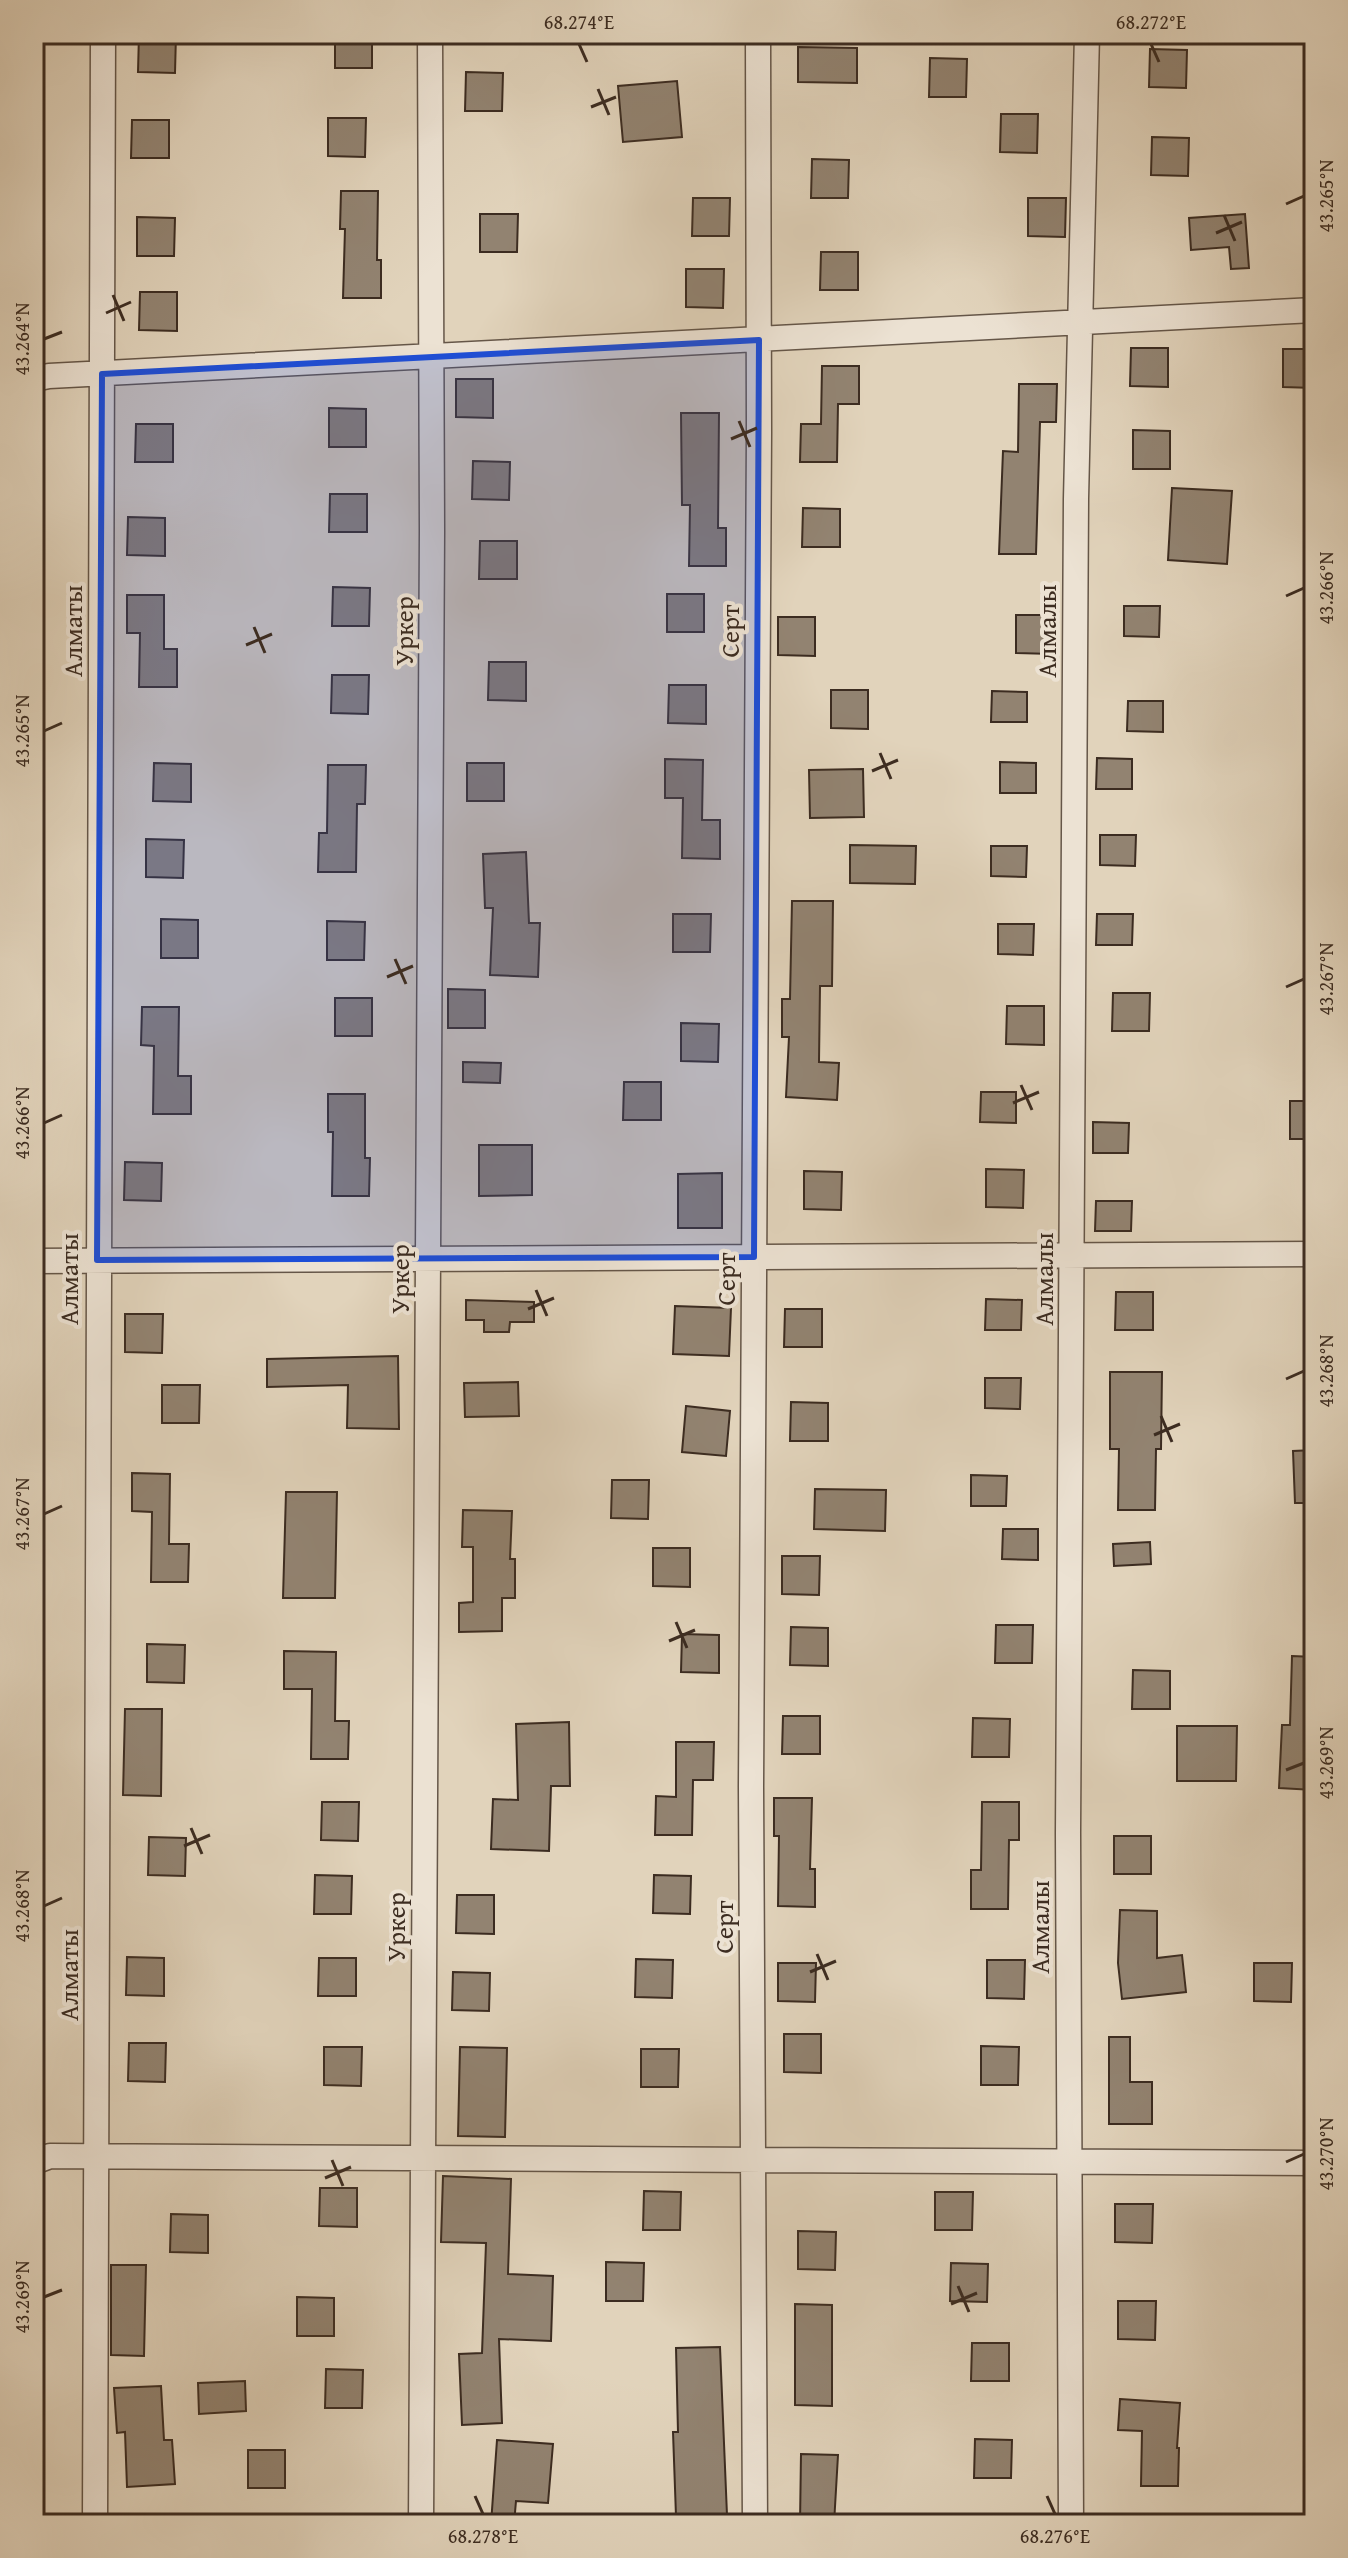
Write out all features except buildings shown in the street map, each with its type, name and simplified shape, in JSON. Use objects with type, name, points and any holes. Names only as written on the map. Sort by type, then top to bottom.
[{"type":"street","name":"Алматы","points":[[95,2524],[103,34]]},
{"type":"street","name":"Уркер","points":[[421,2524],[432,357],[430,34]]},
{"type":"street","name":"Серт","points":[[755,2524],[751,1772],[758,34]]},
{"type":"street","name":"Алмалы","points":[[1071,2524],[1069,2161],[1076,499],[1087,34]]},
{"type":"street","points":[[34,379],[1314,310]]},
{"type":"street","points":[[34,1261],[1314,1254]]},
{"type":"street","points":[[34,2162],[50,2156],[1314,2163]]},
{"type":"highlighted area","points":[[759,340],[754,1257],[97,1260],[102,374]]}]
